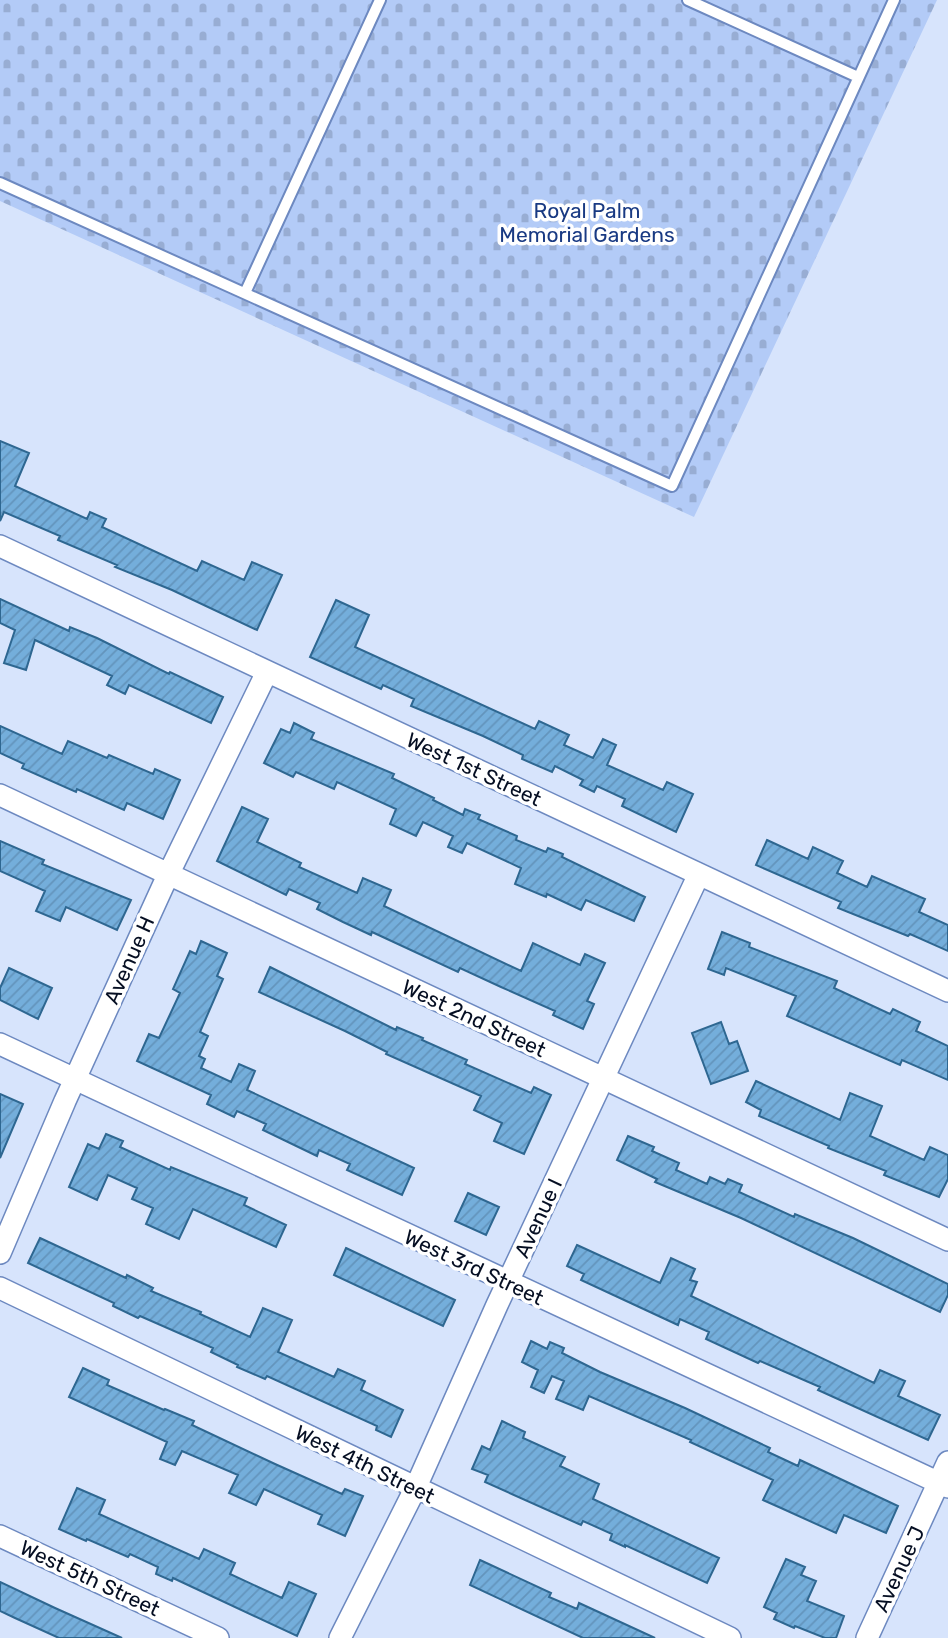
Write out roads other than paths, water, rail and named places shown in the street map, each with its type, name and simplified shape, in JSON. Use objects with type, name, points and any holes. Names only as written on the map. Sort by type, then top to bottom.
[{"type":"street","name":"West 1st Street","points":[[0,546],[948,991]]},
{"type":"street","name":"Avenue H","points":[[0,1253],[167,875],[267,672]]},
{"type":"street","name":"West 2nd Street","points":[[0,795],[948,1240]]},
{"type":"street","name":"Avenue I","points":[[340,1638],[415,1489],[699,874]]},
{"type":"street","name":"West 3rd Street","points":[[0,1044],[943,1485]]},
{"type":"street","name":"West 4th Street","points":[[0,1289],[730,1638]]},
{"type":"street","name":"Avenue J","points":[[867,1638],[943,1485],[948,1462]]},
{"type":"street","name":"West 5th Street","points":[[0,1536],[218,1638]]},
{"type":"lane","points":[[245,293],[380,0]]},
{"type":"lane","points":[[688,0],[858,76]]},
{"type":"lane","points":[[0,183],[672,485],[894,0]]},
{"type":"park label","name":"Royal Palm Memorial Gardens","points":[[587,222]]}]
